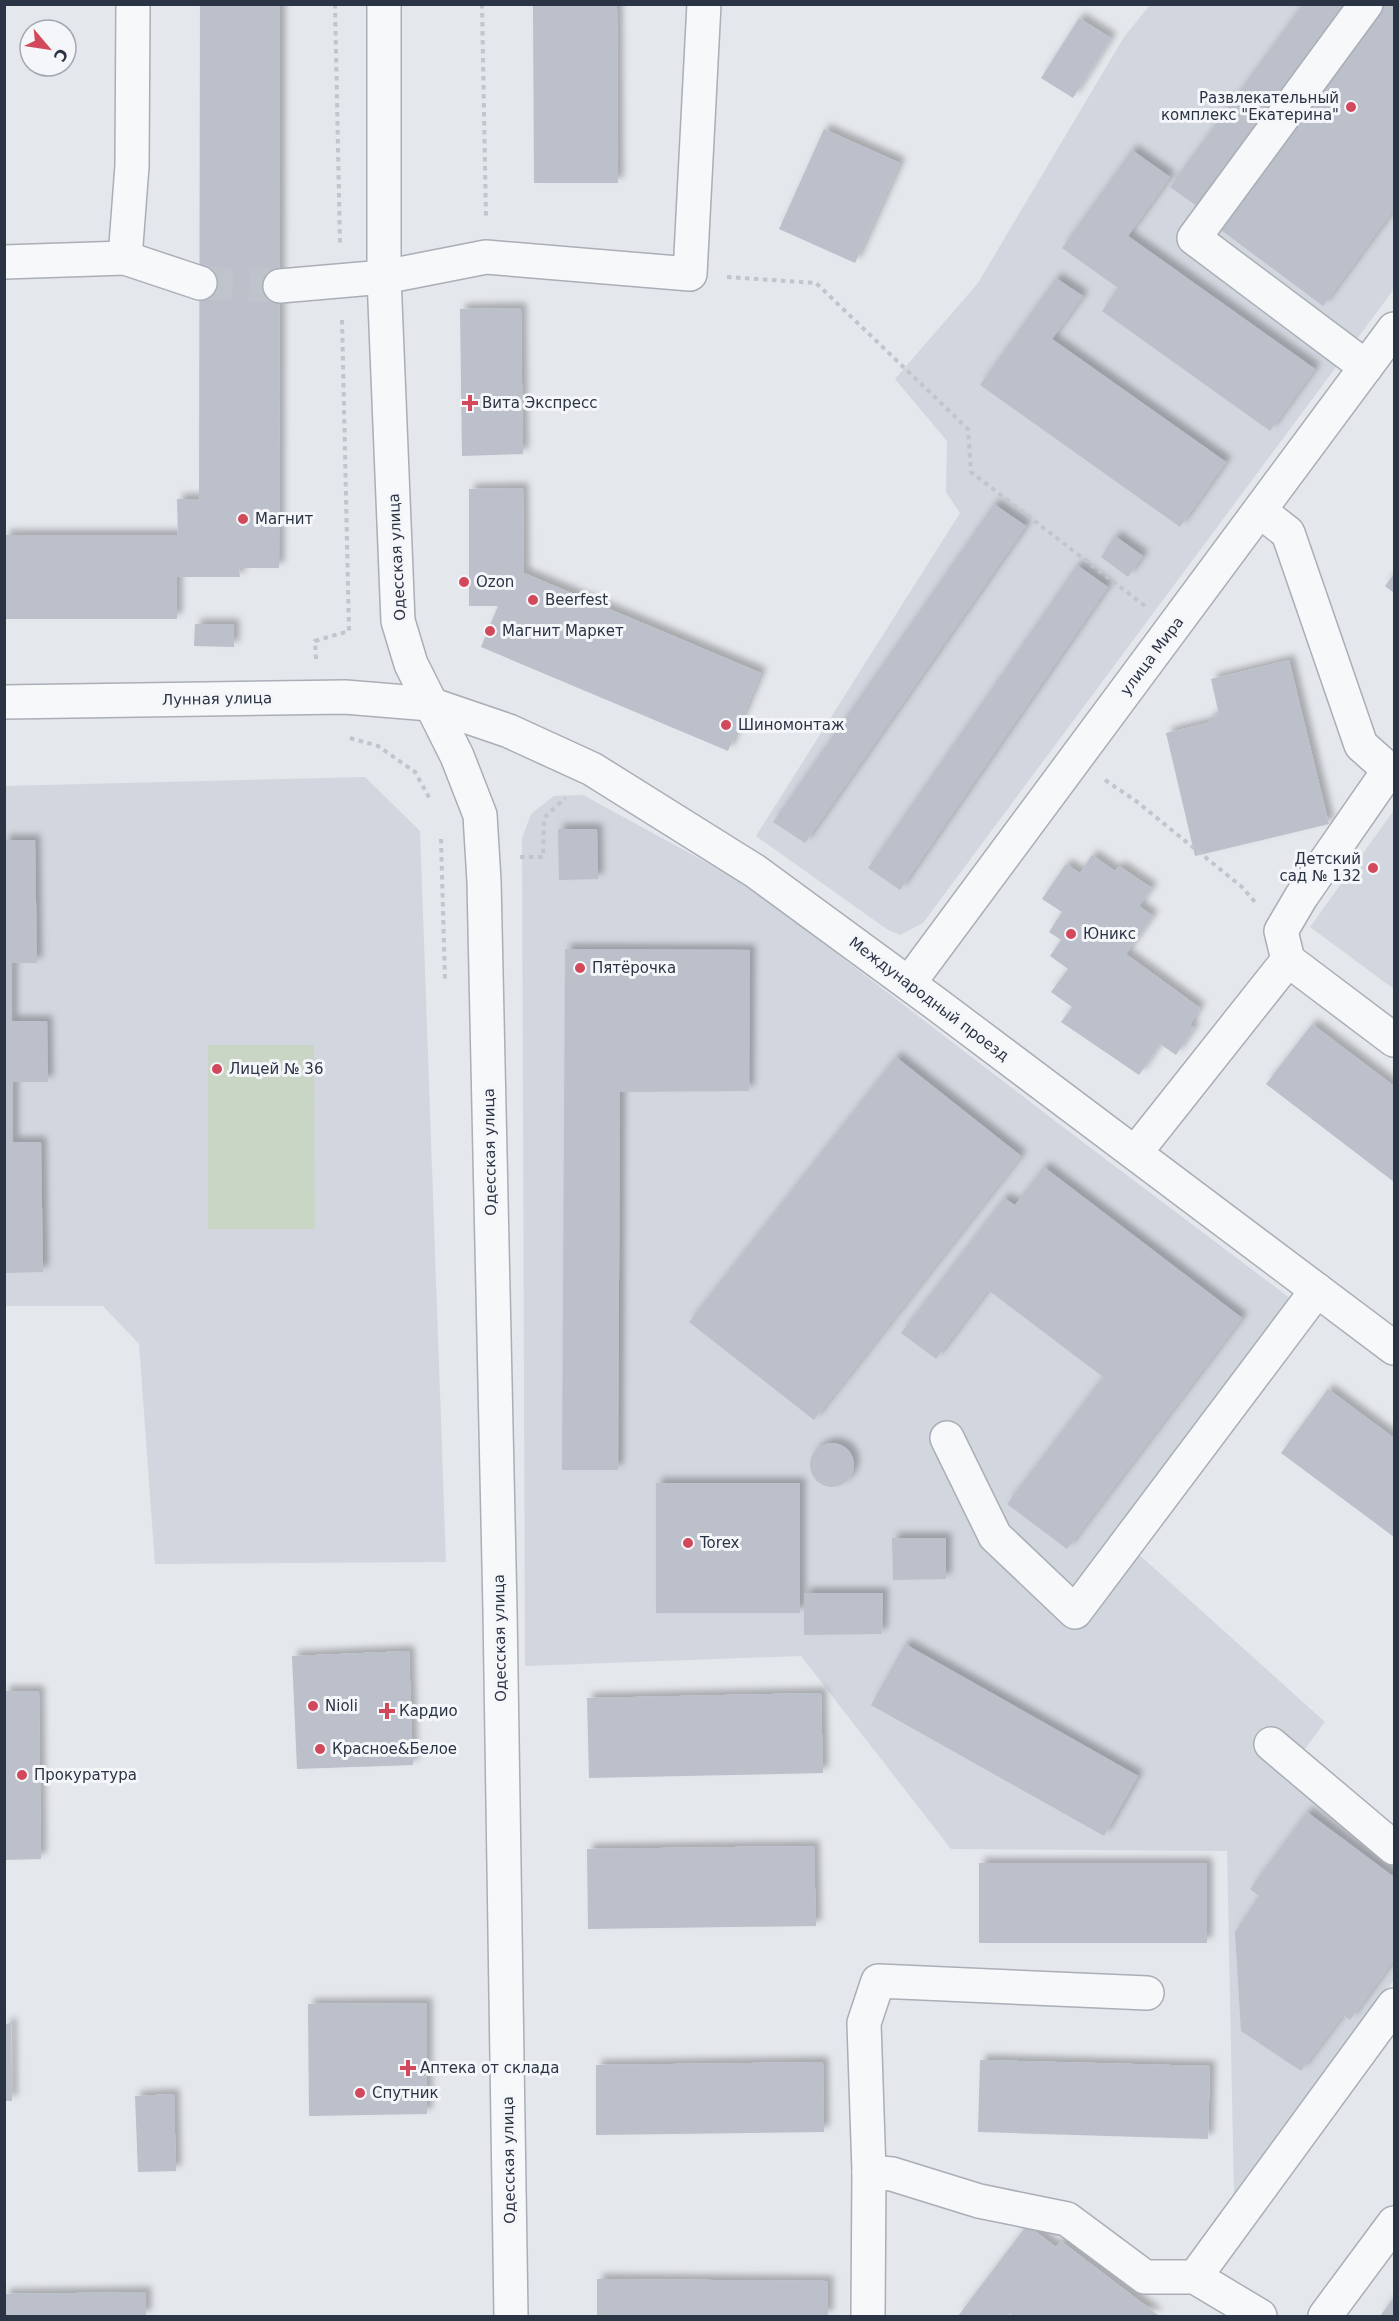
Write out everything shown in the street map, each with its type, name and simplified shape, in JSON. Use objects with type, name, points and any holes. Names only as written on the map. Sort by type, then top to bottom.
[{"type":"street","points":[[125,258],[132,166],[134,4]]},
{"type":"street","name":"Одесская улица","points":[[384,4],[384,277],[399,621],[411,664],[457,756],[480,815],[483,856],[511,2316]]},
{"type":"street","points":[[1366,4],[1194,238],[1366,367]]},
{"type":"street","points":[[279,286],[384,277],[486,257],[690,274],[709,7]]},
{"type":"street","points":[[4,262],[125,258],[200,283]]},
{"type":"street","name":"улица Мира","points":[[909,983],[1395,329]]},
{"type":"street","points":[[1135,1153],[1285,946],[1301,897],[1392,766],[1361,745],[1288,533],[1260,511]]},
{"type":"street","name":"Лунная улица","points":[[4,702],[345,697],[430,704]]},
{"type":"street","name":"Международный проезд","points":[[430,704],[509,731],[592,769],[754,871],[909,983],[1395,1348]]},
{"type":"street","points":[[1285,946],[1395,1040]]},
{"type":"street","points":[[947,1438],[995,1536],[1074,1612],[1317,1290]]},
{"type":"street","points":[[1271,1744],[1395,1848]]},
{"type":"street","points":[[868,2316],[869,2172],[864,2023],[878,1981],[1147,1993]]},
{"type":"street","points":[[1195,2277],[1395,2005]]},
{"type":"street","points":[[869,2172],[892,2174],[979,2200],[1067,2219],[1145,2277],[1195,2277],[1260,2316]]},
{"type":"street","points":[[1325,2316],[1395,2223]]},
{"type":"path","points":[[317,697],[315,641],[349,631],[335,4]]},
{"type":"path","points":[[482,4],[486,257]]},
{"type":"path","points":[[690,274],[816,283],[968,429],[971,472],[1173,627]]},
{"type":"path","points":[[340,735],[378,746],[415,772],[435,806]]},
{"type":"path","points":[[1097,774],[1136,801],[1242,887],[1285,946]]},
{"type":"path","points":[[441,855],[543,857],[544,818],[568,795]]},
{"type":"path","points":[[440,835],[446,986]]},
{"type":"shaded area","points":[[1150,5],[1394,5],[1394,289],[923,923],[900,935],[888,930],[756,836],[960,513],[946,492],[947,441],[895,379],[978,283],[1124,37]]},
{"type":"shaded area","name":"Лицей № 36","points":[[365,777],[420,831],[446,1562],[155,1564],[139,1344],[103,1306],[5,1306],[4,786]]},
{"type":"shaded area","points":[[583,795],[746,884],[1315,1317],[1135,1551],[1325,1722],[1283,1778],[1394,1865],[1394,1980],[1234,2193],[1227,1851],[951,1849],[801,1656],[525,1666],[522,838],[531,814],[554,796]]},
{"type":"shaded area","name":"Детский сад № 132","points":[[1394,810],[1394,989],[1310,927]]},
{"type":"green space","points":[[208,1045],[314,1045],[315,1229],[208,1229]]},
{"type":"building","points":[[200,4],[280,4],[279,568],[239,568],[240,577],[177,577],[177,619],[4,619],[4,535],[178,535],[177,499],[199,499]]},
{"type":"building","points":[[533,4],[617,4],[618,183],[534,183]]},
{"type":"building","points":[[1303,4],[1349,4],[1201,209],[1170,187]]},
{"type":"building","name":"Развлекательный комплекс \"Екатерина\"","points":[[1383,5],[1394,5],[1394,209],[1323,306],[1217,227]]},
{"type":"building","points":[[1079,18],[1111,38],[1073,98],[1041,78]]},
{"type":"building","points":[[824,129],[900,163],[855,263],[779,229]]},
{"type":"building","points":[[1132,150],[1170,177],[1128,236],[1315,369],[1270,431],[1102,311],[1118,288],[1062,248]]},
{"type":"building","points":[[1056,278],[1083,296],[1052,339],[1226,462],[1180,527],[980,385]]},
{"type":"building","points":[[521,308],[523,454],[462,456],[460,309]]},
{"type":"building","points":[[523,488],[524,573],[761,673],[728,751],[481,647],[498,606],[469,606],[469,489]]},
{"type":"building","points":[[994,504],[1026,526],[805,843],[773,822]]},
{"type":"building","points":[[1115,536],[1143,556],[1128,577],[1101,557]]},
{"type":"building","points":[[1077,565],[1108,587],[900,890],[868,868]]},
{"type":"building","points":[[1394,574],[1394,593],[1385,586]]},
{"type":"building","points":[[195,624],[234,624],[234,647],[194,646]]},
{"type":"building","points":[[1289,660],[1329,824],[1195,856],[1166,733],[1210,722],[1209,718],[1219,715],[1211,679]]},
{"type":"building","points":[[558,829],[597,829],[598,879],[559,880]]},
{"type":"building","points":[[4,840],[35,840],[37,963],[12,963],[12,1021],[47,1021],[48,1082],[13,1082],[13,1142],[41,1142],[43,1272],[4,1273]]},
{"type":"building","points":[[1092,855],[1115,871],[1119,866],[1152,888],[1139,906],[1153,916],[1126,954],[1200,1008],[1190,1025],[1194,1028],[1176,1055],[1160,1044],[1139,1075],[1061,1022],[1072,1007],[1051,992],[1068,969],[1050,956],[1061,940],[1049,932],[1062,912],[1042,899],[1066,864],[1080,873]]},
{"type":"building","points":[[565,949],[750,950],[749,1091],[620,1092],[618,1470],[562,1470]]},
{"type":"building","points":[[1312,1024],[1394,1086],[1394,1182],[1266,1084]]},
{"type":"building","points":[[896,1057],[1021,1156],[814,1420],[689,1322]]},
{"type":"building","points":[[1044,1167],[1242,1318],[1067,1549],[1007,1504],[1103,1377],[988,1290],[936,1359],[901,1333],[1004,1198],[1015,1205]]},
{"type":"building","points":[[1328,1389],[1394,1438],[1394,1537],[1281,1453]]},
{"type":"building","points":[[832,1443],[847,1450],[854,1465],[847,1480],[832,1487],[817,1480],[810,1465],[817,1450]]},
{"type":"building","points":[[656,1483],[800,1483],[800,1613],[656,1613]]},
{"type":"building","points":[[892,1538],[946,1538],[946,1579],[893,1580]]},
{"type":"building","points":[[804,1593],[883,1593],[882,1634],[804,1635]]},
{"type":"building","points":[[905,1644],[1138,1776],[1104,1836],[871,1705]]},
{"type":"building","points":[[409,1651],[413,1765],[297,1769],[292,1656]]},
{"type":"building","name":"Прокуратура","points":[[4,1691],[39,1691],[41,1859],[4,1860]]},
{"type":"building","points":[[821,1693],[823,1773],[589,1778],[587,1698]]},
{"type":"building","points":[[1307,1812],[1394,1877],[1394,1960],[1350,2020],[1343,2015],[1301,2071],[1241,2031],[1235,1932],[1259,1896],[1250,1889]]},
{"type":"building","points":[[814,1846],[816,1926],[588,1929],[587,1849]]},
{"type":"building","points":[[979,1863],[1207,1863],[1207,1943],[979,1943]]},
{"type":"building","points":[[427,2003],[427,2114],[309,2116],[308,2004]]},
{"type":"building","points":[[11,2023],[12,2101],[5,2101],[5,2024]]},
{"type":"building","points":[[980,2060],[1210,2066],[1208,2139],[978,2132]]},
{"type":"building","points":[[823,2062],[824,2132],[596,2135],[596,2065]]},
{"type":"building","points":[[174,2094],[176,2171],[138,2172],[135,2096]]},
{"type":"building","points":[[1027,2225],[1056,2247],[1061,2241],[1158,2315],[958,2316]]},
{"type":"building","points":[[597,2279],[828,2281],[828,2316],[597,2316]]},
{"type":"building","points":[[146,2292],[146,2316],[4,2316],[4,2294]]},
{"type":"building","points":[[1394,2297],[1394,2316],[1380,2316]]},
{"type":"tunnel","points":[[200,283],[280,286]]},
{"type":"place","name":"Развлекательный комплекс \"Екатерина\"","points":[[1351,107]]},
{"type":"place","name":"Вита Экспресс","points":[[470,403]]},
{"type":"place","name":"Магнит","points":[[243,519]]},
{"type":"place","name":"Ozon","points":[[464,582]]},
{"type":"place","name":"Beerfest","points":[[533,600]]},
{"type":"place","name":"Магнит Маркет","points":[[490,631]]},
{"type":"place","name":"Шиномонтаж","points":[[726,725]]},
{"type":"place","name":"Детский сад № 132","points":[[1373,868]]},
{"type":"place","name":"Юникс","points":[[1071,934]]},
{"type":"place","name":"Пятёрочка","points":[[580,968]]},
{"type":"place","name":"Лицей № 36","points":[[217,1069]]},
{"type":"place","name":"Torex","points":[[688,1543]]},
{"type":"place","name":"Nioli","points":[[313,1706]]},
{"type":"place","name":"Кардио","points":[[387,1711]]},
{"type":"place","name":"Красное&Белое","points":[[320,1749]]},
{"type":"place","name":"Прокуратура","points":[[22,1775]]},
{"type":"place","name":"Аптека от склада","points":[[408,2068]]},
{"type":"place","name":"Спутник","points":[[360,2093]]}]
